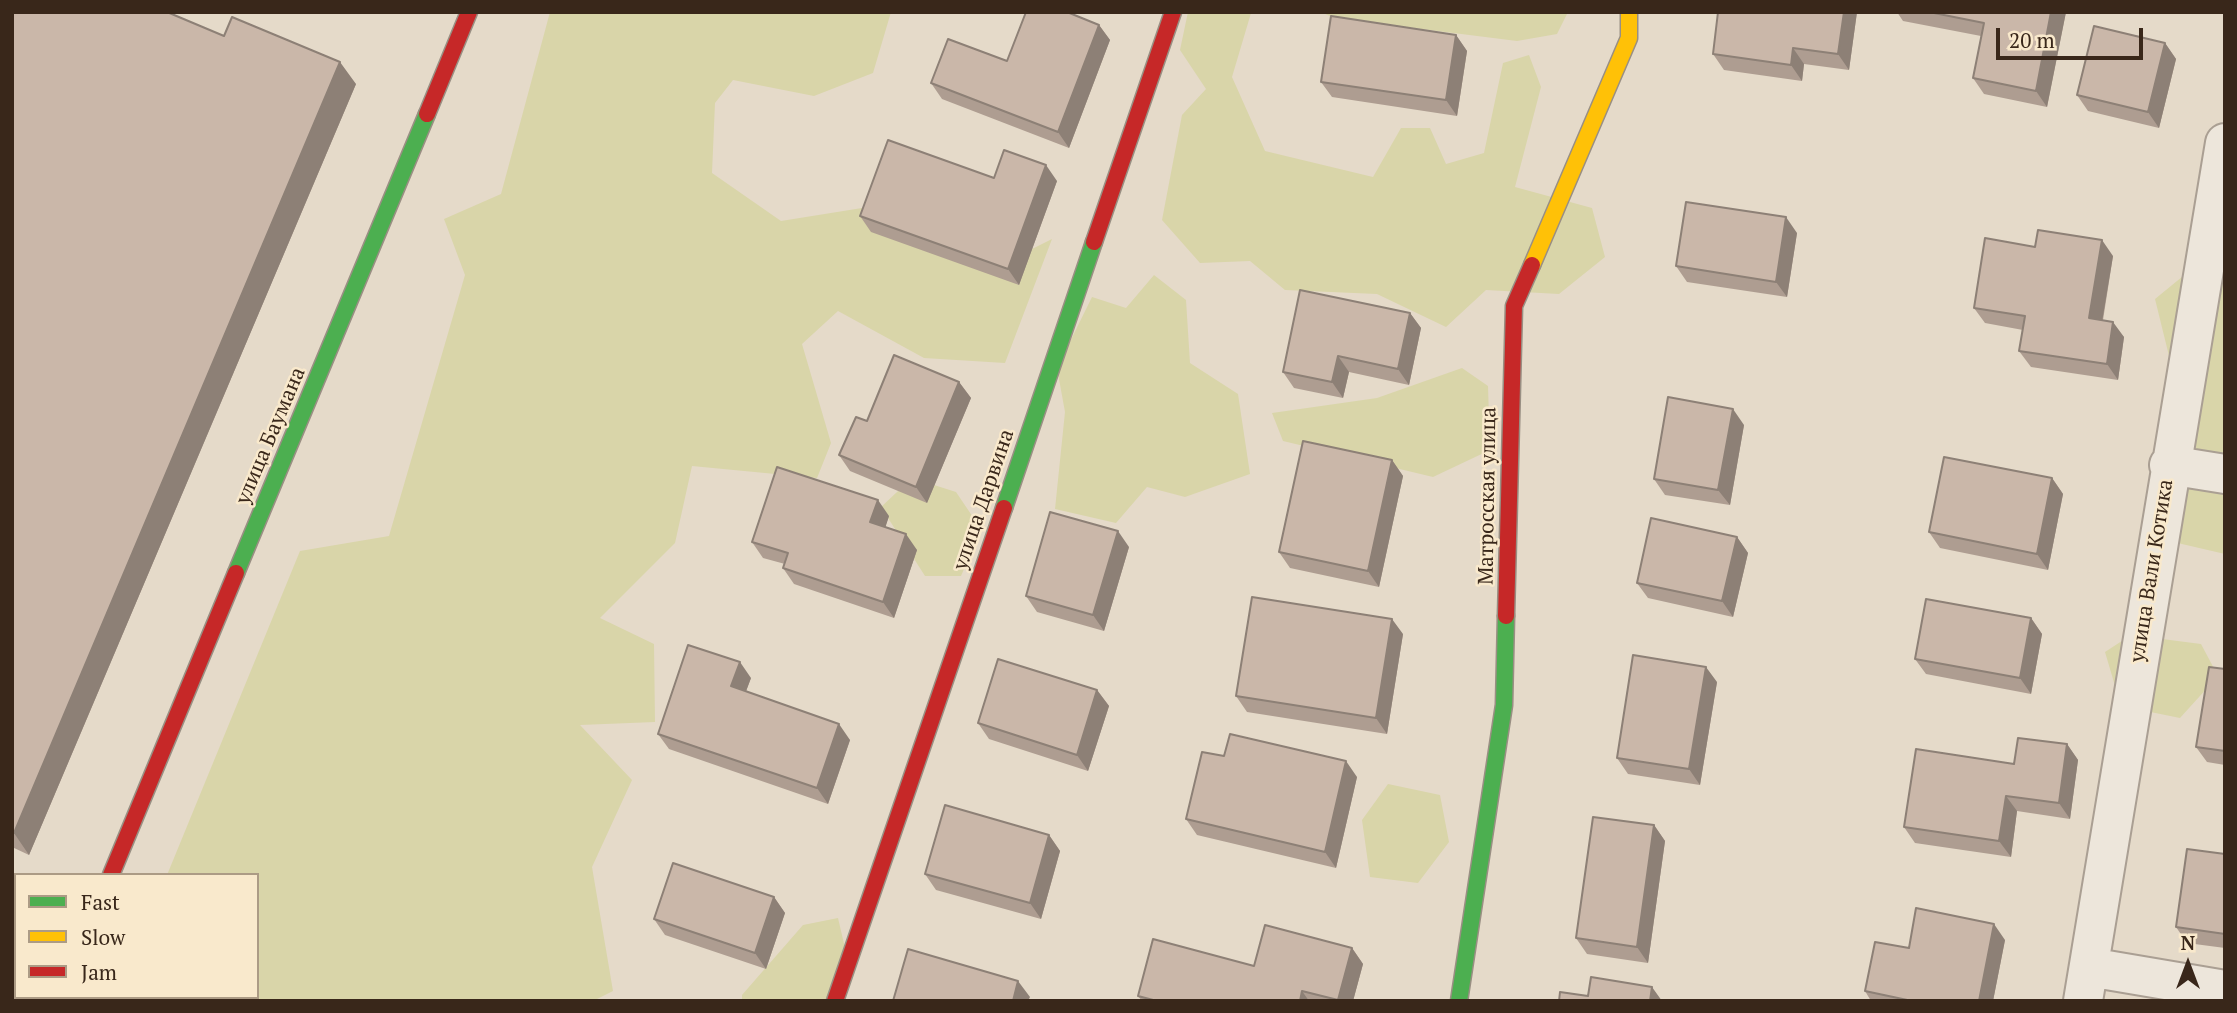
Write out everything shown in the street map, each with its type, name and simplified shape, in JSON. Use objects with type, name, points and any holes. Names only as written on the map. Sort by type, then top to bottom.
[{"type":"street","name":"улица Баумана","points":[[112,873],[469,12]]},
{"type":"street","name":"улица Дарвина","points":[[835,1001],[1173,12]]},
{"type":"street","name":"Матросская улица","points":[[1459,1001],[1504,705],[1514,306],[1629,38],[1629,12]]},
{"type":"street","name":"улица Вали Котика","points":[[2086,984],[2169,465],[2225,142]]},
{"type":"street","points":[[2169,465],[2225,474]]},
{"type":"street","points":[[2086,984],[2225,990]]},
{"type":"shaded area","points":[[550,12],[891,12],[873,73],[814,96],[733,80],[715,103],[712,173],[781,221],[862,208],[990,270],[1052,239],[1005,363],[924,358],[838,311],[802,344],[831,443],[817,478],[692,466],[675,543],[600,618],[654,644],[655,722],[580,725],[632,780],[592,867],[613,991],[593,1001],[115,1001],[259,999],[259,873],[168,873],[300,551],[389,536],[465,275],[444,219],[501,194]]},
{"type":"shaded area","points":[[1188,12],[1251,13],[1232,77],[1265,151],[1373,177],[1401,128],[1430,128],[1446,164],[1484,153],[1503,63],[1529,55],[1541,87],[1515,187],[1592,208],[1605,257],[1559,294],[1486,290],[1446,327],[1377,294],[1285,290],[1250,261],[1200,263],[1162,220],[1182,115],[1206,89],[1180,50]]},
{"type":"shaded area","points":[[1321,12],[1568,12],[1557,34],[1517,41],[1334,18]]},
{"type":"shaded area","points":[[2210,254],[2225,260],[2225,554],[2169,541],[2186,425],[2155,299]]},
{"type":"shaded area","points":[[1154,275],[1186,300],[1190,363],[1238,394],[1250,474],[1185,497],[1147,487],[1116,523],[1055,509],[1065,412],[1057,368],[1092,297],[1126,308]]},
{"type":"shaded area","points":[[1462,368],[1488,386],[1490,450],[1433,477],[1283,441],[1272,413],[1377,398]]},
{"type":"shaded area","points":[[912,478],[956,492],[981,529],[961,576],[925,576],[881,507]]},
{"type":"shaded area","points":[[2131,635],[2201,644],[2218,676],[2180,718],[2121,706],[2105,652]]},
{"type":"shaded area","points":[[1388,784],[1440,795],[1449,842],[1418,883],[1370,877],[1362,820]]},
{"type":"shaded area","points":[[838,918],[845,948],[826,1001],[742,1001],[742,995],[803,925]]},
{"type":"building","points":[[12,12],[167,12],[224,36],[232,17],[340,62],[14,833],[12,832]]},
{"type":"building","points":[[1026,12],[1067,12],[1099,25],[1058,132],[931,83],[948,39],[1007,61]]},
{"type":"building","points":[[1718,12],[1844,12],[1838,54],[1793,48],[1791,65],[1713,54]]},
{"type":"building","points":[[1929,12],[2051,12],[2036,91],[1973,78],[1984,23]]},
{"type":"building","points":[[1331,16],[1456,35],[1446,100],[1321,82]]},
{"type":"building","points":[[2094,26],[2165,43],[2148,112],[2077,95]]},
{"type":"building","points":[[888,140],[994,178],[1004,150],[1046,165],[1008,269],[860,216]]},
{"type":"building","points":[[1686,202],[1786,217],[1776,282],[1676,266]]},
{"type":"building","points":[[2038,230],[2102,240],[2089,318],[2113,322],[2107,364],[2019,351],[2025,316],[1974,308],[1985,238],[2035,247]]},
{"type":"building","points":[[1300,290],[1410,313],[1398,369],[1338,356],[1332,382],[1283,372]]},
{"type":"building","points":[[894,355],[959,382],[916,487],[839,455],[856,417],[867,421]]},
{"type":"building","points":[[1668,397],[1733,409],[1718,490],[1654,479]]},
{"type":"building","points":[[1303,441],[1392,460],[1368,571],[1279,552]]},
{"type":"building","points":[[1944,457],[2052,478],[2037,554],[1929,532]]},
{"type":"building","points":[[777,467],[878,500],[870,522],[906,534],[883,602],[783,568],[788,553],[752,542]]},
{"type":"building","points":[[1050,512],[1118,531],[1093,615],[1026,596]]},
{"type":"building","points":[[1651,518],[1737,537],[1722,601],[1637,583]]},
{"type":"building","points":[[1252,597],[1392,619],[1376,718],[1236,696]]},
{"type":"building","points":[[1926,599],[2031,618],[2020,678],[1915,659]]},
{"type":"building","points":[[688,645],[740,662],[731,686],[839,724],[817,788],[658,734]]},
{"type":"building","points":[[1633,655],[1706,667],[1689,769],[1617,758]]},
{"type":"building","points":[[998,659],[1097,690],[1077,755],[978,723]]},
{"type":"building","points":[[2209,667],[2225,669],[2225,751],[2196,747]]},
{"type":"building","points":[[1230,734],[1346,761],[1325,852],[1186,819],[1202,752],[1224,756]]},
{"type":"building","points":[[2018,738],[2067,744],[2059,803],[2006,796],[1999,841],[1904,827],[1916,749],[2014,764]]},
{"type":"building","points":[[945,805],[1049,835],[1030,903],[925,874]]},
{"type":"building","points":[[1593,817],[1654,825],[1637,947],[1576,938]]},
{"type":"building","points":[[2187,849],[2225,854],[2225,934],[2176,927]]},
{"type":"building","points":[[673,863],[774,897],[755,953],[654,919]]},
{"type":"building","points":[[1916,908],[1994,924],[1979,1001],[1912,1001],[1865,991],[1875,942],[1909,948]]},
{"type":"building","points":[[1265,925],[1352,948],[1338,1000],[1302,991],[1300,1001],[1157,1001],[1138,996],[1153,939],[1254,966]]},
{"type":"building","points":[[908,949],[1018,981],[1013,1001],[893,1001]]},
{"type":"building","points":[[1591,977],[1652,987],[1650,1001],[1559,1001],[1560,992],[1588,996]]},
{"type":"traffic: fast","points":[[236,573],[427,114]]},
{"type":"traffic: fast","points":[[1004,508],[1094,242]]},
{"type":"traffic: fast","points":[[1459,1001],[1504,705],[1506,616]]},
{"type":"traffic: slow","points":[[1532,265],[1629,38],[1629,12]]},
{"type":"traffic: jam","points":[[427,114],[469,12]]},
{"type":"traffic: jam","points":[[1094,242],[1173,12]]},
{"type":"traffic: jam","points":[[1506,616],[1514,306],[1532,265]]},
{"type":"traffic: jam","points":[[835,1001],[1004,508]]},
{"type":"traffic: jam","points":[[112,873],[236,573]]}]
